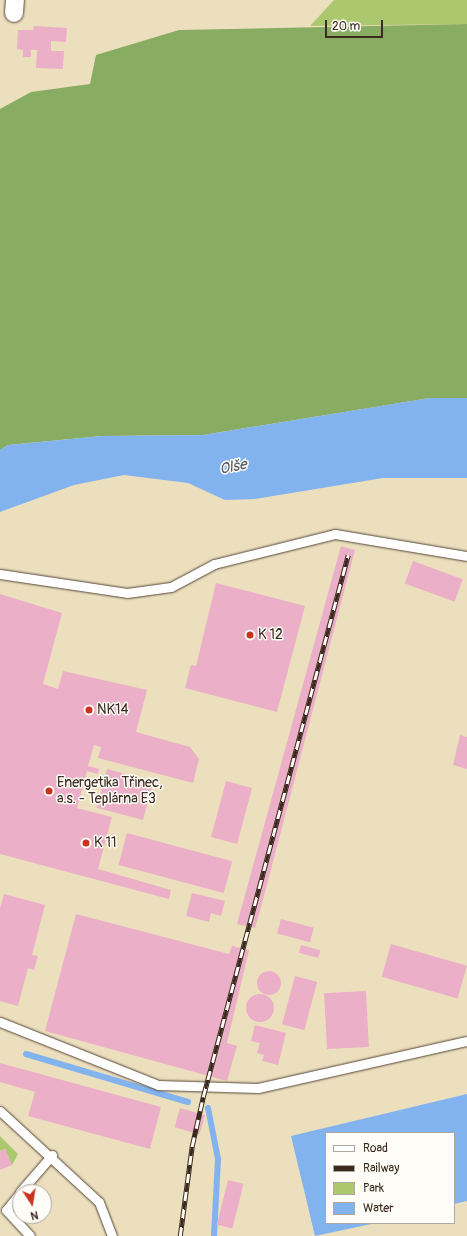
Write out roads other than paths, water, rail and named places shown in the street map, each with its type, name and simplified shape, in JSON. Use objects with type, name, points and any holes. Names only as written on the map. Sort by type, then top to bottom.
[{"type":"lane","points":[[0,574],[127,593],[171,587],[214,564],[335,534],[467,556]]},
{"type":"lane","points":[[0,1022],[158,1085],[258,1088],[467,1041]]},
{"type":"lane","points":[[0,1111],[52,1155],[99,1202],[112,1236]]},
{"type":"lane","points":[[27,1184],[52,1155]]},
{"type":"lane","points":[[12,1202],[6,1210],[12,1216]]},
{"type":"lane","points":[[19,1224],[30,1236]]},
{"type":"water","name":"Olše","points":[[430,398],[467,398],[467,478],[383,478],[255,499],[225,500],[188,483],[124,475],[74,485],[0,512],[0,450],[8,445],[102,436],[203,435]]},
{"type":"water","points":[[467,1094],[467,1201],[455,1204],[455,1132],[325,1132],[325,1224],[371,1224],[315,1236],[291,1136]]},
{"type":"waterway","points":[[26,1054],[188,1102]]},
{"type":"waterway","points":[[208,1108],[218,1159],[214,1236]]},
{"type":"railway","points":[[180,1236],[192,1146],[203,1097],[348,555]]},
{"type":"place","name":"K 12","points":[[250,635]]},
{"type":"place","name":"NK14","points":[[89,710]]},
{"type":"place","name":"Energetika Třinec, a.s. - Teplárna E3","points":[[49,791]]},
{"type":"place","name":"K 11","points":[[86,843]]}]
